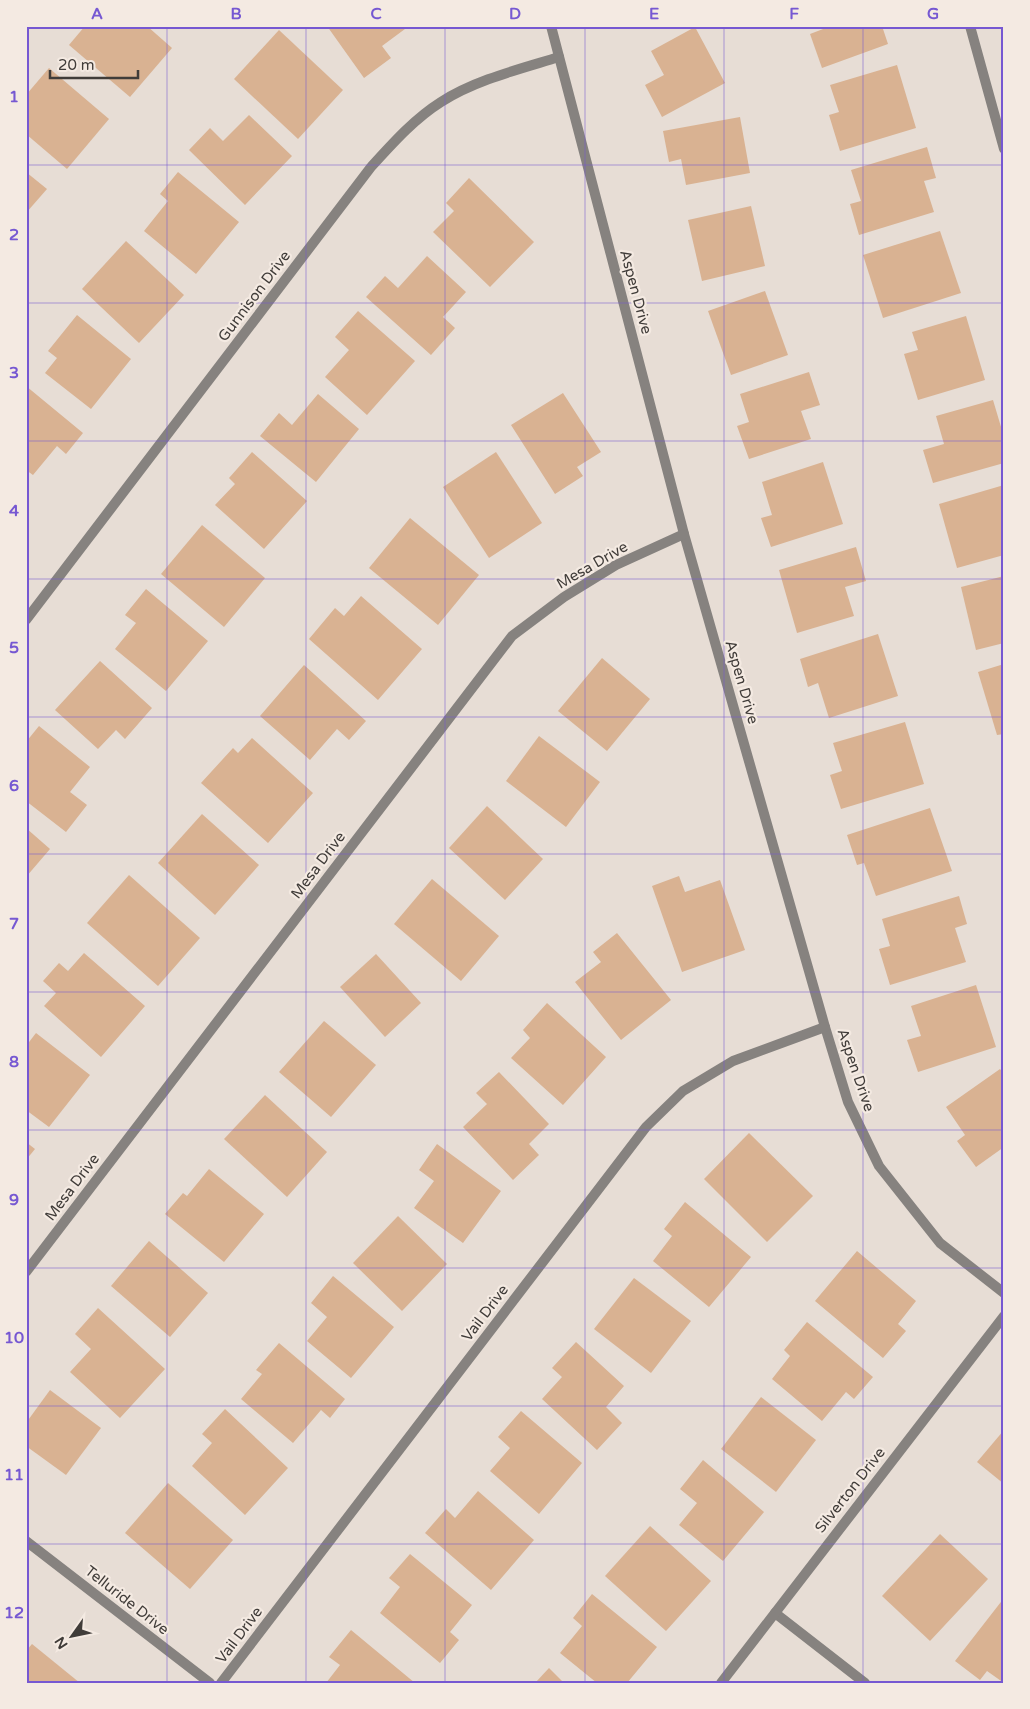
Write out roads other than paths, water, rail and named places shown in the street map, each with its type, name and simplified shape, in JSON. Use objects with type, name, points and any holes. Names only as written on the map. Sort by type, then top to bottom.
[{"type":"street","name":"Aspen Drive","points":[[551,26],[684,534],[848,1102],[879,1166],[940,1243],[1004,1293]]},
{"type":"street","points":[[970,26],[1004,149]]},
{"type":"street","name":"Gunnison Drive","points":[[26,620],[371,167],[403,132],[441,102],[487,79],[559,57]]},
{"type":"street","name":"Mesa Drive","points":[[26,1272],[512,636],[564,597],[616,565],[684,534]]},
{"type":"street","name":"Vail Drive","points":[[221,1683],[646,1127],[682,1090],[733,1061],[825,1027]]},
{"type":"street","name":"Silverton Drive","points":[[721,1683],[1004,1316]]},
{"type":"street","name":"Telluride Drive","points":[[26,1541],[210,1683]]},
{"type":"street","points":[[775,1613],[865,1683]]}]
